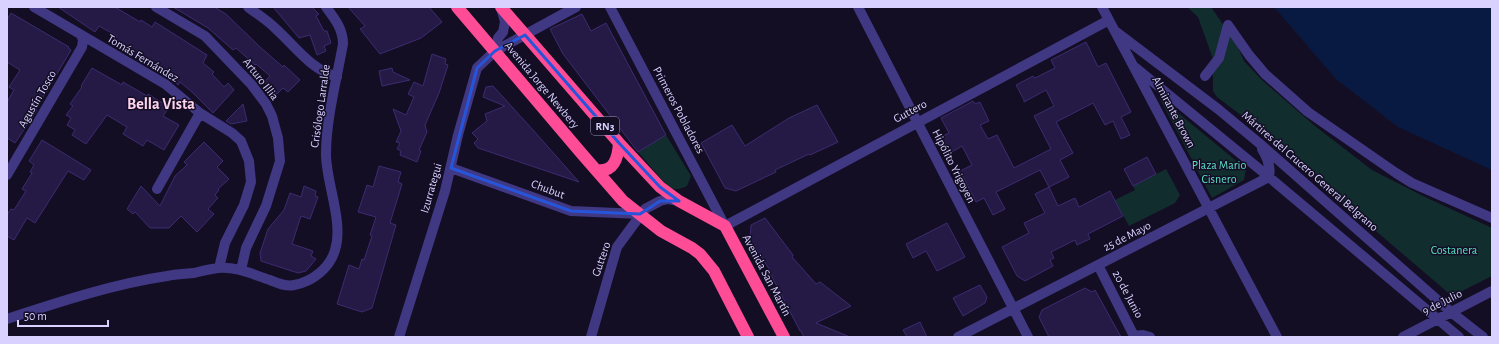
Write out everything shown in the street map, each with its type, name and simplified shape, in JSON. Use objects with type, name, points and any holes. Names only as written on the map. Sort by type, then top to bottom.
[{"type":"highway","name":"Avenida Jorge Newbery","points":[[457,7],[624,201],[661,231],[688,245],[700,254],[714,271],[748,337]]},
{"type":"highway","name":"Avenida Jorge Newbery","points":[[501,7],[619,143],[660,187],[679,201],[725,226]]},
{"type":"highway","points":[[596,170],[609,168],[616,160],[619,143]]},
{"type":"highway","name":"Avenida San Martín","points":[[725,226],[784,337]]},
{"type":"street","name":"Tomás Fernández","points":[[34,7],[165,84],[200,113],[242,141],[250,168],[251,182],[244,205],[225,243],[219,268]]},
{"type":"street","name":"Arturo Illia","points":[[156,7],[205,36],[252,84],[266,104],[272,116],[280,147],[280,160],[266,206],[246,248],[241,270]]},
{"type":"street","points":[[248,7],[275,28],[307,60],[327,74],[337,76]]},
{"type":"street","name":"Crisólogo Larralde","points":[[241,270],[280,284],[293,286],[314,277],[323,270],[335,250],[337,238],[336,224],[326,155],[332,101],[343,44],[343,36],[339,26],[326,7]]},
{"type":"street","name":"Izurrategui","points":[[495,51],[498,38],[503,32],[505,22],[501,7]]},
{"type":"street","name":"Izurrategui","points":[[400,337],[451,168],[458,136],[478,68],[495,51],[576,7]]},
{"type":"street","name":"Primeros Pobladores","points":[[610,7],[725,226]]},
{"type":"street","name":"Hipólito Yrigoyen","points":[[858,7],[1028,337]]},
{"type":"street","name":"Almirante Brown","points":[[1102,7],[1136,68],[1277,337]]},
{"type":"street","name":"Guttero","points":[[725,226],[1109,20]]},
{"type":"street","points":[[1205,76],[1219,58],[1228,25],[1249,55],[1265,74],[1308,112],[1412,183],[1492,218]]},
{"type":"street","name":"Mártires del Crucero General Belgrano","points":[[1115,31],[1218,109],[1253,138],[1451,312],[1483,337]]},
{"type":"street","name":"Agustín Tosco","points":[[7,175],[82,47],[83,40],[81,35]]},
{"type":"street","points":[[1136,68],[1459,337]]},
{"type":"street","points":[[157,189],[200,113]]},
{"type":"street","points":[[1253,138],[1263,150],[1268,162],[1270,170],[1269,178]]},
{"type":"street","name":"Chubut","points":[[451,168],[571,211],[640,214]]},
{"type":"street","name":"25 de Mayo","points":[[958,337],[1269,178]]},
{"type":"street","name":"Guttero","points":[[591,337],[617,247],[644,209],[660,201],[668,199],[679,201]]},
{"type":"street","name":"20 de Junio","points":[[1098,265],[1134,336],[1143,335],[1150,337]]},
{"type":"street","points":[[7,319],[46,306],[132,282],[219,268],[241,270]]},
{"type":"street","name":"9 de Julio","points":[[1403,337],[1492,291]]},
{"type":"street","points":[[1438,318],[1453,318],[1475,337]]},
{"type":"highlighted area","points":[[525,35],[619,143],[660,187],[679,201],[660,201],[640,214],[571,211],[451,168],[477,68],[495,51]]},
{"type":"green space","name":"Costanera","points":[[1187,7],[1211,7],[1236,43],[1244,61],[1262,80],[1315,126],[1372,170],[1423,196],[1492,228],[1492,276],[1452,296],[1302,168],[1292,154],[1217,97],[1213,91],[1213,59],[1198,17]]},
{"type":"green space","name":"Plaza Mario Cisnero","points":[[1159,97],[1246,169],[1244,180],[1212,198]]},
{"type":"green space","points":[[666,135],[691,176],[687,186],[679,189],[668,187],[638,152]]},
{"type":"green space","points":[[1166,169],[1180,195],[1175,203],[1129,226],[1115,200],[1135,190],[1133,186]]},
{"type":"water","points":[[1274,7],[1492,7],[1492,170],[1398,127],[1336,79]]},
{"type":"building","points":[[58,7],[115,7],[140,22],[141,20],[152,27],[155,22],[207,55],[203,63],[214,72],[212,74],[224,87],[228,83],[234,90],[213,113],[180,82],[178,85],[171,78],[113,42],[117,36],[99,26],[95,32]]},
{"type":"building","points":[[173,7],[214,7],[226,14],[260,47],[283,67],[284,65],[300,80],[288,92],[283,88],[277,94],[264,82],[270,76],[256,64],[255,65],[236,48],[233,50],[208,28]]},
{"type":"building","points":[[273,7],[312,7],[319,14],[316,16],[324,31],[327,31],[331,43],[324,46],[326,51],[317,55],[310,35],[299,38]]},
{"type":"building","points":[[348,7],[429,7],[442,22],[421,38],[380,54],[360,29],[365,26]]},
{"type":"building","points":[[11,13],[69,47],[68,48],[71,50],[36,109],[37,110],[15,143],[7,138],[7,102],[14,90],[9,87],[20,70],[7,62],[7,20]]},
{"type":"building","points":[[582,14],[591,31],[606,23],[666,135],[638,152],[563,54],[550,29]]},
{"type":"building","points":[[1086,42],[1098,67],[1106,63],[1131,112],[1121,117],[1130,135],[1121,139],[1113,121],[1105,125],[1093,103],[1056,122],[1073,153],[1060,160],[1069,177],[1049,187],[1040,170],[996,192],[1005,209],[993,215],[984,198],[976,202],[960,171],[972,165],[962,146],[950,153],[941,137],[949,133],[941,118],[973,101],[975,104],[980,102],[989,121],[980,125],[988,139],[997,135],[1014,168],[1051,149],[1034,116],[1054,106],[1046,90],[1024,102],[1016,85],[1033,76],[1035,78],[1055,68],[1051,60]]},
{"type":"building","points":[[432,54],[446,59],[445,64],[448,65],[439,93],[425,125],[427,132],[419,150],[421,151],[417,162],[400,155],[401,151],[397,149],[400,143],[396,142],[401,131],[393,109],[406,115],[414,97],[408,94],[414,82],[423,86]]},
{"type":"building","points":[[92,68],[122,85],[123,82],[147,96],[148,94],[169,107],[163,116],[179,125],[164,150],[147,140],[143,146],[123,134],[127,127],[107,115],[86,144],[72,135],[75,130],[67,125],[71,118],[66,115],[73,106],[70,104],[82,87],[81,86]]},
{"type":"building","points":[[392,68],[393,72],[410,80],[382,86],[379,71]]},
{"type":"building","points":[[493,86],[579,182],[478,148],[474,143],[478,139],[472,133],[487,121],[485,114],[505,106],[483,97],[486,87]]},
{"type":"building","points":[[243,104],[247,121],[231,124],[226,121]]},
{"type":"building","points":[[817,105],[838,142],[775,170],[776,172],[736,191],[725,188],[701,143],[732,125],[745,146],[789,118]]},
{"type":"building","points":[[42,140],[91,170],[84,180],[68,171],[35,223],[27,218],[14,240],[7,236],[7,215],[11,209],[14,210],[26,191],[22,189],[32,173],[30,172],[34,165],[29,161]]},
{"type":"building","points":[[204,142],[223,161],[217,167],[229,179],[218,189],[219,190],[215,195],[218,198],[208,209],[214,214],[197,232],[181,216],[169,228],[150,228],[135,212],[133,214],[127,209],[141,186],[160,206],[175,176],[187,165],[184,162]]},
{"type":"building","points":[[1147,157],[1156,174],[1133,186],[1124,169]]},
{"type":"building","points":[[379,166],[401,172],[398,182],[402,184],[390,223],[396,225],[372,308],[362,312],[337,304],[349,265],[359,269],[362,259],[364,260],[372,236],[370,235],[376,217],[358,212],[367,185],[373,187]]},
{"type":"building","points":[[304,186],[316,191],[315,196],[318,197],[310,219],[301,216],[292,244],[313,251],[311,256],[316,259],[306,271],[298,273],[261,261],[260,253],[268,229],[284,210],[290,193],[301,197]]},
{"type":"building","points":[[1049,187],[1058,206],[1075,198],[1079,207],[1110,191],[1123,216],[1088,234],[1090,239],[1077,245],[1075,240],[1051,252],[1054,258],[1050,260],[1053,266],[1025,281],[1017,276],[1002,247],[1029,233],[1024,223],[1045,213],[1035,194]]},
{"type":"building","points":[[765,218],[793,255],[792,257],[816,284],[820,282],[851,306],[816,323],[850,337],[804,337],[770,273],[771,272],[750,239],[751,225]]},
{"type":"building","points":[[947,223],[965,257],[937,271],[926,251],[913,258],[906,244]]},
{"type":"building","points":[[980,285],[987,297],[985,303],[963,316],[953,298]]},
{"type":"building","points":[[1085,288],[1092,292],[1095,290],[1121,337],[1049,337],[1039,317],[1042,310]]},
{"type":"building","points":[[920,322],[927,337],[907,337],[903,330]]},
{"type":"district","name":"Bella Vista","points":[[161,104]]}]
